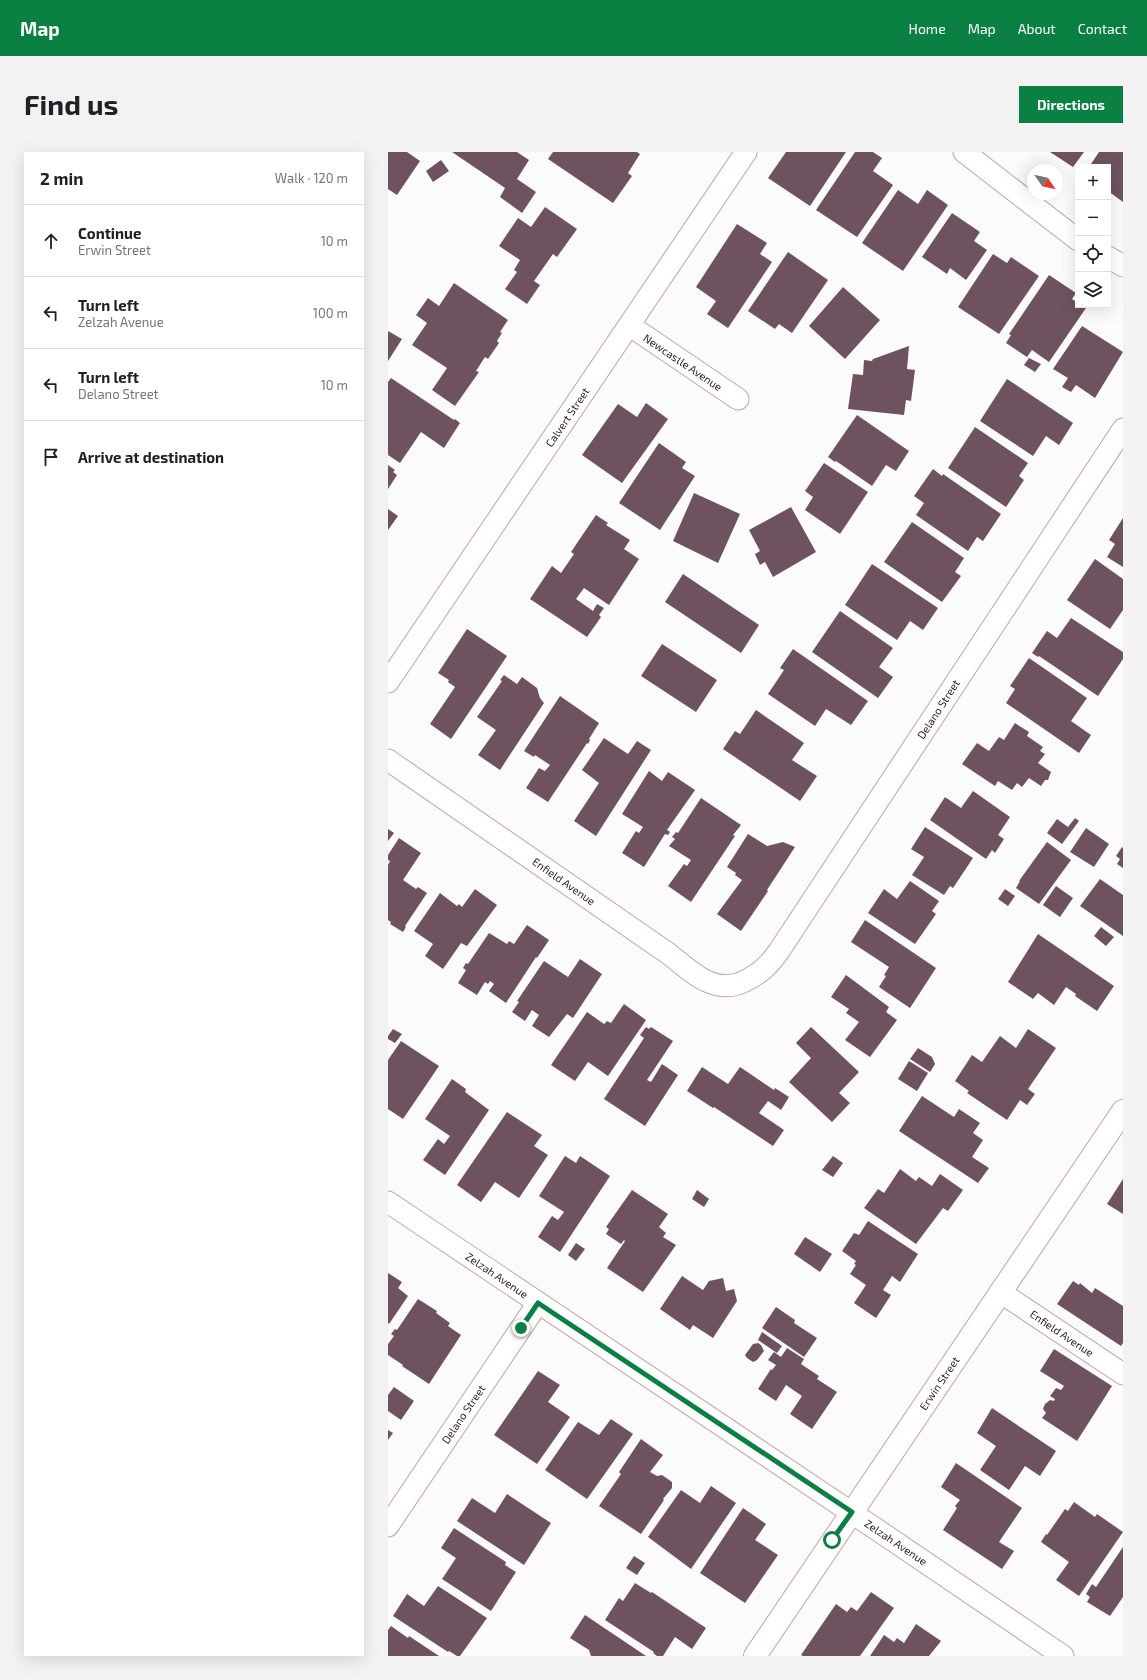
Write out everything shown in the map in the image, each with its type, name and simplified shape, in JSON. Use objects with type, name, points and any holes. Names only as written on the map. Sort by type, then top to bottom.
[{"type":"street","name":"Calvert Street","points":[[388,682],[746,152]]},
{"type":"street","points":[[964,152],[1075,238]]},
{"type":"street","points":[[1111,259],[1123,266]]},
{"type":"street","name":"Newcastle Avenue","points":[[629,324],[738,399]]},
{"type":"street","name":"Delano Street","points":[[744,982],[768,966],[779,951],[1123,429]]},
{"type":"street","name":"Enfield Avenue","points":[[388,760],[669,954],[696,975],[709,982],[723,986],[735,986],[744,982]]},
{"type":"street","name":"Erwin Street","points":[[755,1656],[1123,1111]]},
{"type":"street","name":"Zelzah Avenue","points":[[388,1202],[852,1512],[1064,1656]]},
{"type":"street","name":"Enfield Avenue","points":[[1000,1292],[1123,1374]]},
{"type":"street","name":"Delano Street","points":[[388,1526],[538,1303]]},
{"type":"building","points":[[388,152],[407,152],[420,161],[397,195],[388,189]]},
{"type":"building","points":[[452,152],[517,152],[529,160],[517,179],[536,192],[522,213],[500,197],[505,188]]},
{"type":"building","points":[[553,152],[637,152],[640,154],[628,173],[632,176],[613,203],[548,159]]},
{"type":"building","points":[[786,152],[846,152],[810,206],[768,178]]},
{"type":"building","points":[[855,152],[873,152],[882,158],[873,171],[893,185],[857,237],[816,210]]},
{"type":"building","points":[[1050,152],[1084,152],[1073,167]]},
{"type":"building","points":[[1099,152],[1123,152],[1123,202],[1111,193],[1111,164],[1091,164]]},
{"type":"building","points":[[441,160],[449,171],[433,182],[426,171]]},
{"type":"building","points":[[898,190],[918,204],[927,190],[948,205],[903,271],[862,243]]},
{"type":"building","points":[[545,207],[577,229],[557,257],[553,254],[534,281],[540,285],[527,304],[505,289],[517,272],[514,270],[520,260],[499,246],[518,218],[531,227]]},
{"type":"building","points":[[952,213],[980,232],[974,241],[987,250],[966,280],[950,268],[947,274],[922,257]]},
{"type":"building","points":[[737,224],[767,243],[760,254],[772,262],[728,328],[707,314],[716,301],[696,287]]},
{"type":"building","points":[[788,252],[828,280],[792,333],[779,324],[775,329],[748,311]]},
{"type":"building","points":[[993,254],[1007,263],[1011,257],[1039,276],[999,334],[958,307]]},
{"type":"building","points":[[1049,275],[1075,292],[1072,299],[1075,301],[1075,308],[1086,308],[1049,362],[1032,350],[1027,357],[1006,343],[1011,335],[1009,334]]},
{"type":"building","points":[[454,283],[508,320],[500,332],[502,333],[497,341],[499,343],[488,359],[485,357],[476,371],[479,372],[455,406],[432,390],[447,368],[412,345],[427,323],[416,315],[428,298],[439,306]]},
{"type":"building","points":[[843,287],[880,320],[845,359],[809,326]]},
{"type":"building","points":[[1082,326],[1123,352],[1095,398],[1076,385],[1071,392],[1062,387],[1068,378],[1053,369]]},
{"type":"building","points":[[388,331],[402,339],[388,361]]},
{"type":"building","points":[[909,346],[907,369],[915,370],[911,401],[906,400],[904,415],[848,409],[853,374],[863,375],[864,360],[872,361],[873,359]]},
{"type":"building","points":[[1029,358],[1041,364],[1035,372],[1024,365]]},
{"type":"building","points":[[391,378],[460,423],[444,448],[421,432],[400,463],[388,455],[388,382]]},
{"type":"building","points":[[1007,379],[1073,423],[1059,445],[1046,436],[1033,456],[980,421]]},
{"type":"building","points":[[646,403],[668,419],[622,483],[582,455],[618,404],[637,417]]},
{"type":"building","points":[[857,415],[909,451],[896,471],[886,465],[872,486],[828,457]]},
{"type":"building","points":[[975,427],[1028,463],[1019,476],[1024,480],[1006,507],[948,468]]},
{"type":"building","points":[[659,443],[686,462],[682,468],[695,476],[660,530],[619,503]]},
{"type":"building","points":[[824,463],[868,492],[840,534],[805,510],[813,497],[805,491]]},
{"type":"building","points":[[388,465],[395,470],[393,472],[397,475],[388,489]]},
{"type":"building","points":[[933,469],[942,476],[943,474],[1001,514],[983,541],[977,537],[968,551],[916,515],[924,503],[914,496]]},
{"type":"building","points":[[694,493],[740,514],[718,563],[673,541]]},
{"type":"building","points":[[791,507],[816,552],[773,577],[765,562],[760,565],[755,554],[760,551],[749,530]]},
{"type":"building","points":[[388,509],[398,516],[388,530]]},
{"type":"building","points":[[596,515],[608,523],[606,525],[630,540],[624,549],[639,559],[609,605],[584,588],[576,599],[593,611],[597,604],[604,608],[599,615],[601,617],[587,637],[530,599],[552,566],[561,573],[574,554],[571,552]]},
{"type":"building","points":[[1123,518],[1123,567],[1107,557],[1115,544],[1109,540]]},
{"type":"building","points":[[912,522],[964,558],[955,572],[961,576],[942,602],[884,562]]},
{"type":"building","points":[[1095,559],[1123,579],[1123,610],[1110,629],[1067,600]]},
{"type":"building","points":[[872,564],[938,608],[923,630],[910,621],[897,640],[845,605]]},
{"type":"building","points":[[683,574],[759,625],[741,653],[665,602]]},
{"type":"building","points":[[840,611],[893,648],[879,667],[893,677],[878,698],[812,652]]},
{"type":"building","points":[[1071,618],[1123,652],[1123,659],[1098,696],[1039,656],[1038,657],[1032,653],[1047,631],[1057,638]]},
{"type":"building","points":[[467,629],[507,656],[451,739],[430,724],[455,687],[448,682],[449,680],[438,673]]},
{"type":"building","points":[[662,644],[717,680],[696,712],[641,676]]},
{"type":"building","points":[[793,649],[868,701],[851,725],[826,709],[815,726],[768,694],[784,670],[780,668]]},
{"type":"building","points":[[1029,658],[1087,698],[1071,721],[1091,735],[1079,753],[1006,703],[1015,689],[1010,686]]},
{"type":"building","points":[[504,675],[517,684],[522,677],[537,688],[540,698],[544,703],[500,770],[478,755],[496,730],[477,717],[502,681],[500,680]]},
{"type":"building","points":[[560,696],[599,723],[589,739],[588,744],[587,743],[548,802],[526,788],[539,768],[545,771],[550,765],[535,755],[534,757],[524,751]]},
{"type":"building","points":[[756,710],[804,743],[792,760],[817,776],[800,801],[723,749],[735,731],[740,734]]},
{"type":"building","points":[[1015,723],[1029,732],[1027,736],[1043,747],[1040,751],[1045,754],[1038,763],[1051,772],[1048,780],[1045,780],[1041,786],[1029,778],[1022,787],[1017,783],[1012,790],[998,781],[995,786],[962,764],[977,743],[989,751],[999,737],[1004,740]]},
{"type":"building","points":[[604,738],[628,754],[637,741],[651,750],[596,836],[574,821],[599,783],[582,770]]},
{"type":"building","points":[[649,771],[662,781],[668,772],[695,790],[667,830],[670,832],[668,835],[665,834],[644,867],[622,853],[636,831],[639,833],[643,827],[622,814]]},
{"type":"building","points":[[973,791],[1010,817],[998,835],[1004,839],[995,853],[992,850],[986,859],[930,820],[945,797],[961,808]]},
{"type":"building","points":[[701,798],[741,825],[733,835],[735,836],[691,902],[668,886],[684,864],[687,866],[691,860],[669,846],[675,839],[672,837],[676,832],[678,833]]},
{"type":"building","points":[[1075,818],[1079,821],[1062,844],[1047,833],[1057,819],[1068,827]]},
{"type":"building","points":[[925,827],[973,858],[953,888],[950,886],[944,895],[912,875],[924,857],[911,849]]},
{"type":"building","points":[[1086,828],[1109,844],[1094,867],[1070,852]]},
{"type":"building","points":[[388,829],[394,833],[388,841]]},
{"type":"building","points":[[748,834],[767,846],[783,842],[795,847],[741,931],[717,914],[742,880],[735,875],[736,873],[727,867]]},
{"type":"building","points":[[399,838],[421,853],[403,880],[416,889],[418,887],[427,893],[405,926],[406,927],[403,932],[390,924],[391,922],[388,920],[388,865],[390,861],[388,860],[388,855]]},
{"type":"building","points":[[1047,842],[1071,860],[1039,904],[1016,888],[1019,881]]},
{"type":"building","points":[[1122,847],[1123,868],[1117,864],[1120,859],[1116,856]]},
{"type":"building","points":[[1100,879],[1123,895],[1123,936],[1080,906]]},
{"type":"building","points":[[910,881],[939,901],[932,911],[936,914],[915,944],[868,913],[884,889],[897,899]]},
{"type":"building","points":[[1056,886],[1073,898],[1060,917],[1043,905]]},
{"type":"building","points":[[475,889],[497,905],[467,946],[461,943],[443,969],[425,956],[433,944],[414,931],[440,893],[457,906],[459,904],[462,907]]},
{"type":"building","points":[[1005,889],[1015,896],[1008,906],[998,899]]},
{"type":"building","points":[[865,920],[936,968],[910,1008],[879,987],[886,976],[884,975],[889,967],[851,942]]},
{"type":"building","points":[[527,925],[549,940],[506,1003],[489,991],[494,984],[490,981],[488,984],[485,982],[477,995],[458,983],[466,970],[463,968],[466,963],[468,964],[489,933],[507,944],[509,941],[514,944]]},
{"type":"building","points":[[1101,927],[1114,937],[1106,946],[1094,936]]},
{"type":"building","points":[[1038,934],[1114,986],[1097,1011],[1075,996],[1076,994],[1066,987],[1054,1005],[1038,993],[1033,999],[1008,982]]},
{"type":"building","points":[[580,959],[602,974],[573,1018],[567,1014],[549,1037],[532,1026],[539,1015],[532,1010],[525,1021],[512,1012],[519,1002],[517,1001],[544,961],[568,977]]},
{"type":"building","points":[[846,975],[889,1007],[886,1012],[897,1020],[870,1057],[845,1040],[859,1022],[846,1013],[849,1009],[831,997]]},
{"type":"building","points":[[624,1004],[646,1020],[608,1076],[588,1062],[575,1081],[551,1065],[587,1012],[604,1024],[607,1021],[611,1023]]},
{"type":"building","points":[[646,1027],[649,1029],[651,1027],[673,1041],[647,1080],[651,1082],[662,1064],[678,1075],[645,1126],[604,1099],[644,1038],[640,1035]]},
{"type":"building","points":[[811,1027],[859,1072],[839,1093],[850,1103],[832,1122],[789,1082],[811,1058],[796,1043]]},
{"type":"building","points":[[393,1029],[402,1034],[395,1043],[388,1039],[388,1036]]},
{"type":"building","points":[[1028,1029],[1056,1048],[1028,1089],[1035,1094],[1027,1105],[1020,1100],[1007,1120],[967,1093],[969,1091],[955,1081],[972,1055],[982,1062],[1000,1036],[1016,1048]]},
{"type":"building","points":[[401,1041],[439,1066],[403,1119],[388,1109],[388,1060]]},
{"type":"building","points":[[918,1048],[932,1057],[935,1064],[930,1072],[910,1059]]},
{"type":"building","points":[[909,1061],[928,1073],[917,1091],[898,1079]]},
{"type":"building","points":[[702,1067],[728,1084],[740,1067],[774,1090],[775,1088],[789,1097],[781,1110],[768,1101],[759,1113],[784,1130],[773,1146],[687,1091]]},
{"type":"building","points":[[452,1079],[466,1089],[465,1092],[489,1110],[445,1175],[423,1160],[438,1139],[444,1144],[450,1136],[425,1119]]},
{"type":"building","points":[[922,1096],[954,1117],[959,1109],[980,1123],[973,1133],[983,1140],[972,1157],[989,1168],[978,1183],[899,1131]]},
{"type":"building","points":[[507,1112],[542,1135],[534,1146],[548,1155],[519,1198],[495,1182],[481,1202],[457,1185]]},
{"type":"building","points":[[565,1156],[576,1163],[580,1156],[610,1176],[560,1252],[538,1237],[552,1216],[558,1220],[564,1212],[539,1196]]},
{"type":"building","points":[[833,1156],[843,1163],[833,1177],[822,1170]]},
{"type":"building","points":[[900,1169],[916,1181],[919,1177],[932,1186],[940,1174],[963,1190],[948,1211],[943,1208],[916,1244],[864,1208],[878,1189],[884,1193]]},
{"type":"building","points":[[1123,1179],[1123,1214],[1107,1204]]},
{"type":"building","points":[[632,1190],[668,1214],[659,1227],[666,1233],[663,1237],[676,1245],[643,1292],[607,1268],[625,1241],[624,1240],[621,1244],[606,1234],[609,1229],[606,1227]]},
{"type":"building","points":[[697,1190],[709,1199],[704,1207],[692,1199]]},
{"type":"building","points":[[868,1221],[918,1254],[900,1282],[892,1276],[883,1290],[891,1295],[876,1318],[854,1303],[866,1285],[850,1274],[856,1265],[854,1264],[856,1261],[842,1251],[854,1233],[859,1235]]},
{"type":"building","points":[[805,1237],[832,1254],[820,1272],[794,1254]]},
{"type":"building","points":[[576,1243],[585,1249],[576,1261],[568,1255]]},
{"type":"building","points":[[388,1273],[402,1282],[398,1288],[408,1296],[389,1324],[388,1323]]},
{"type":"building","points":[[682,1276],[703,1290],[709,1281],[723,1278],[726,1291],[734,1289],[737,1301],[713,1338],[693,1325],[690,1330],[660,1309]]},
{"type":"building","points":[[1073,1281],[1079,1285],[1080,1283],[1092,1293],[1095,1288],[1123,1306],[1123,1343],[1121,1346],[1057,1304]]},
{"type":"building","points":[[418,1299],[437,1311],[436,1313],[450,1323],[448,1326],[461,1335],[429,1384],[388,1355],[388,1344],[394,1336],[391,1334],[395,1329],[397,1330]]},
{"type":"building","points":[[776,1307],[795,1320],[794,1323],[817,1338],[804,1357],[762,1328]]},
{"type":"building","points":[[762,1332],[782,1346],[777,1353],[758,1340]]},
{"type":"building","points":[[758,1343],[764,1351],[757,1360],[753,1362],[745,1355],[753,1344]]},
{"type":"building","points":[[787,1348],[804,1359],[801,1364],[819,1376],[817,1379],[837,1392],[812,1429],[790,1414],[802,1396],[786,1385],[776,1401],[758,1389],[771,1369],[772,1370],[776,1365],[768,1360],[774,1352],[781,1357]]},
{"type":"building","points":[[1054,1349],[1112,1386],[1077,1441],[1042,1418],[1046,1413],[1043,1409],[1045,1404],[1050,1400],[1054,1401],[1055,1399],[1050,1396],[1056,1388],[1061,1390],[1064,1386],[1040,1371]]},
{"type":"building","points":[[538,1371],[560,1385],[548,1402],[570,1417],[537,1464],[494,1435]]},
{"type":"building","points":[[394,1387],[414,1401],[401,1420],[388,1411],[388,1395]]},
{"type":"building","points":[[992,1408],[1056,1451],[1040,1476],[1025,1466],[1009,1490],[980,1470],[996,1446],[977,1433]]},
{"type":"building","points":[[611,1419],[633,1434],[587,1499],[545,1470],[578,1422],[599,1435]]},
{"type":"building","points":[[388,1430],[393,1433],[388,1440]]},
{"type":"building","points":[[641,1439],[663,1455],[650,1472],[657,1476],[662,1475],[672,1482],[672,1488],[663,1499],[664,1500],[641,1534],[599,1506],[621,1474],[619,1472]]},
{"type":"building","points":[[956,1463],[1022,1508],[999,1542],[1014,1551],[1002,1569],[943,1530],[957,1508],[955,1506],[960,1500],[941,1487]]},
{"type":"building","points":[[711,1486],[736,1503],[691,1569],[648,1537],[681,1490],[700,1503]]},
{"type":"building","points":[[507,1494],[551,1523],[524,1565],[457,1521],[472,1498],[495,1513]]},
{"type":"building","points":[[1074,1502],[1095,1517],[1097,1514],[1123,1532],[1079,1596],[1056,1580],[1069,1562],[1041,1542],[1065,1509],[1068,1511]]},
{"type":"building","points":[[743,1508],[766,1524],[755,1540],[778,1555],[745,1603],[700,1573]]},
{"type":"building","points":[[454,1528],[506,1562],[505,1565],[516,1572],[491,1611],[442,1579],[456,1558],[441,1548]]},
{"type":"building","points":[[1123,1547],[1123,1597],[1110,1616],[1087,1602],[1090,1597],[1086,1594],[1092,1584],[1096,1587]]},
{"type":"building","points":[[634,1556],[645,1563],[637,1575],[626,1568]]},
{"type":"building","points":[[635,1583],[651,1593],[652,1592],[706,1628],[692,1649],[675,1637],[663,1656],[657,1656],[653,1653],[654,1652],[605,1620],[619,1598],[623,1601]]},
{"type":"building","points":[[438,1586],[487,1618],[460,1656],[457,1656],[449,1651],[448,1652],[393,1616],[407,1594],[424,1606]]},
{"type":"building","points":[[871,1592],[894,1608],[860,1656],[801,1655],[836,1604],[847,1612],[851,1607],[857,1611]]},
{"type":"building","points":[[585,1615],[646,1656],[591,1656],[589,1650],[570,1638]]},
{"type":"building","points":[[916,1624],[941,1641],[929,1656],[870,1656],[884,1635],[894,1642],[897,1638],[904,1643]]},
{"type":"building","points":[[391,1626],[439,1656],[388,1656],[388,1630]]},
{"type":"route","points":[[521,1328],[538,1303],[852,1512],[832,1540]]}]
